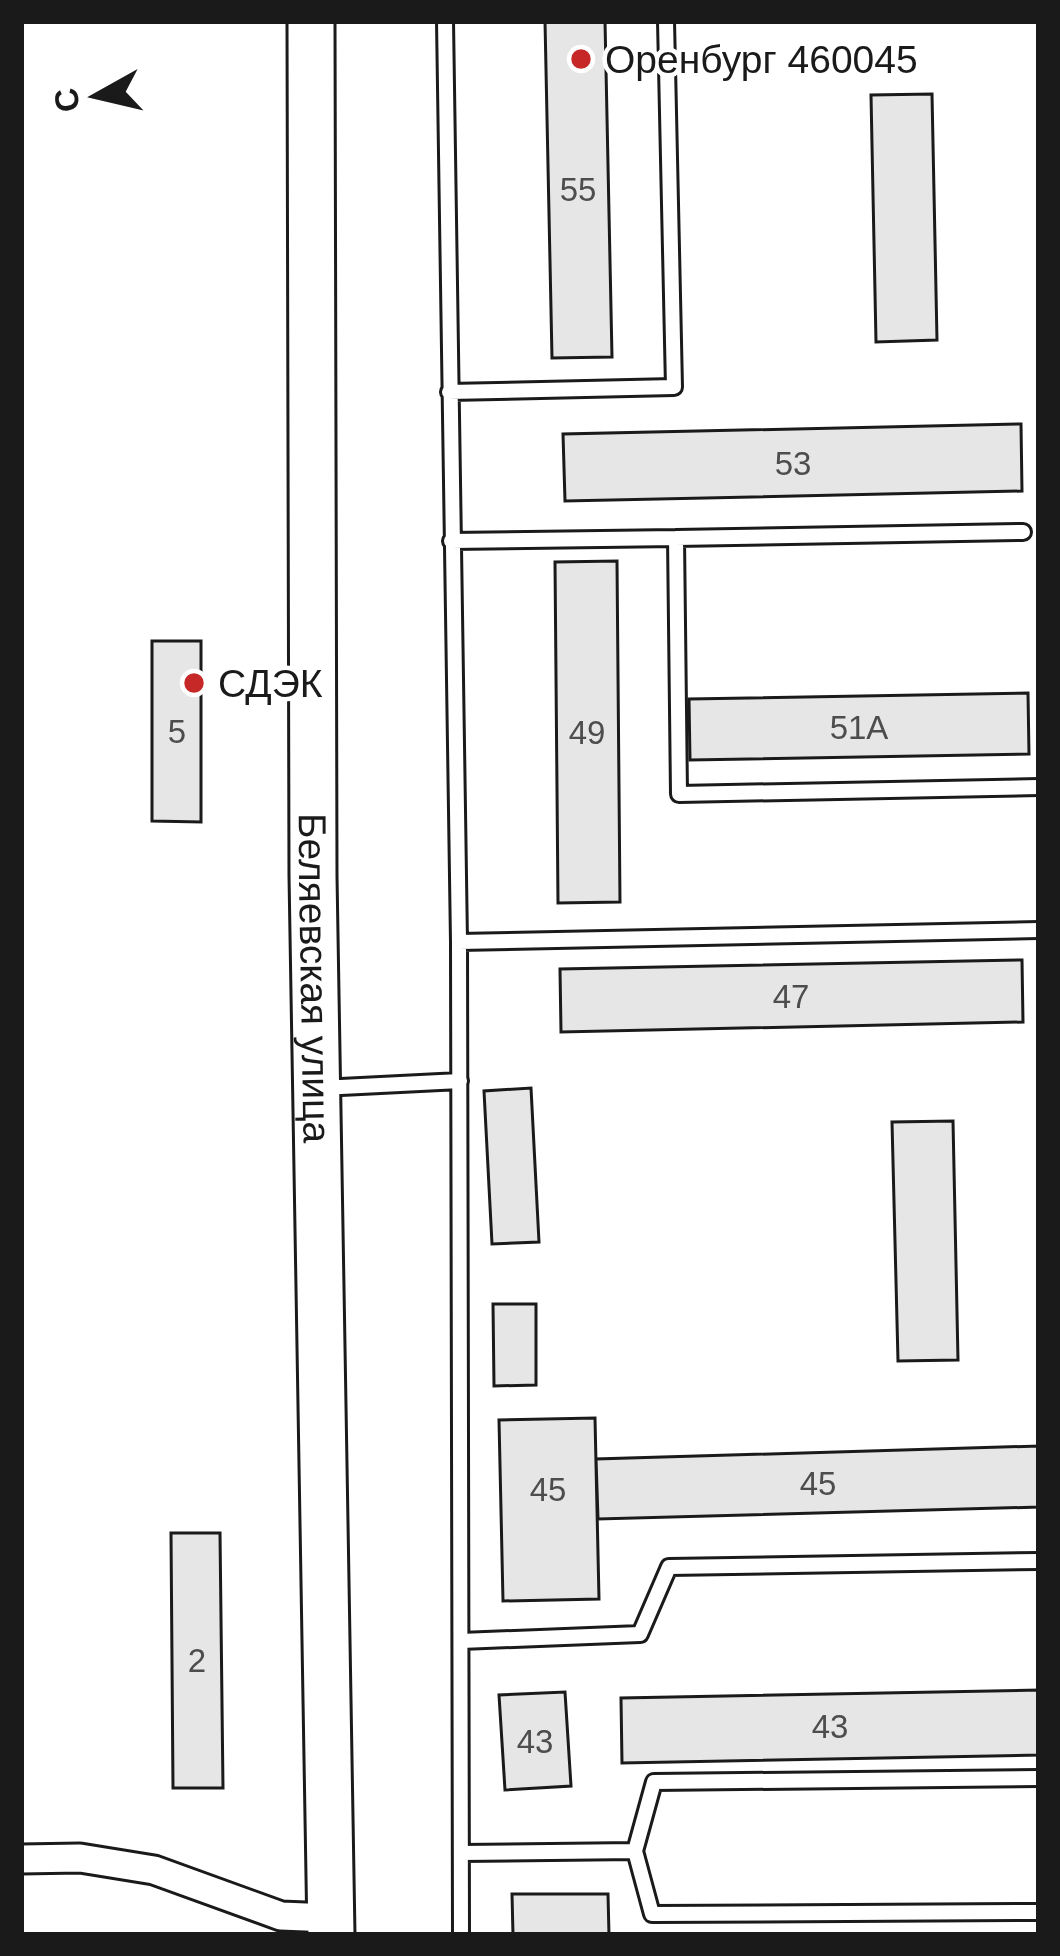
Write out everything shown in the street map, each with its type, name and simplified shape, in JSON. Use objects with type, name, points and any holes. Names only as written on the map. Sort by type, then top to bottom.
[{"type":"main road","name":"Беляевская улица","points":[[311,21],[317,1088],[330,1926]]},
{"type":"street","points":[[21,1858],[80,1858],[154,1870],[281,1916],[330,1926]]},
{"type":"lane","points":[[445,21],[459,942],[461,1935]]},
{"type":"lane","points":[[449,392],[674,387],[666,21]]},
{"type":"lane","points":[[451,541],[1023,532]]},
{"type":"lane","points":[[676,538],[680,794],[1039,787]]},
{"type":"lane","points":[[459,942],[1039,930]]},
{"type":"lane","points":[[317,1088],[460,1081]]},
{"type":"lane","points":[[461,1641],[640,1634],[669,1567],[1039,1561]]},
{"type":"lane","points":[[1039,1778],[653,1782],[635,1851],[652,1914],[1039,1912]]},
{"type":"lane","points":[[461,1853],[635,1851]]},
{"type":"building","points":[[545,21],[605,21],[612,357],[552,358]]},
{"type":"building","points":[[932,94],[937,340],[876,342],[871,95]]},
{"type":"building","points":[[1021,424],[1022,491],[565,501],[563,434]]},
{"type":"building","points":[[617,561],[620,902],[558,903],[555,562]]},
{"type":"building","points":[[152,641],[201,641],[201,822],[152,821]]},
{"type":"building","points":[[1028,693],[1029,754],[690,760],[689,699]]},
{"type":"building","points":[[1022,960],[1023,1022],[561,1032],[560,969]]},
{"type":"building","points":[[531,1088],[539,1242],[492,1244],[484,1091]]},
{"type":"building","points":[[953,1121],[958,1360],[898,1361],[892,1122]]},
{"type":"building","points":[[493,1304],[536,1304],[536,1385],[494,1386]]},
{"type":"building","points":[[595,1418],[599,1599],[503,1601],[499,1420]]},
{"type":"building","points":[[1039,1446],[1039,1507],[598,1519],[596,1459]]},
{"type":"building","points":[[171,1533],[220,1533],[223,1788],[173,1788]]},
{"type":"building","points":[[1039,1690],[1039,1755],[622,1763],[621,1698]]},
{"type":"building","points":[[565,1692],[571,1786],[505,1790],[499,1695]]},
{"type":"building","points":[[512,1894],[608,1894],[609,1935],[513,1935]]},
{"type":"place","name":"Оренбург 460045","points":[[581,59]]},
{"type":"place","name":"СДЭК","points":[[194,683]]}]
